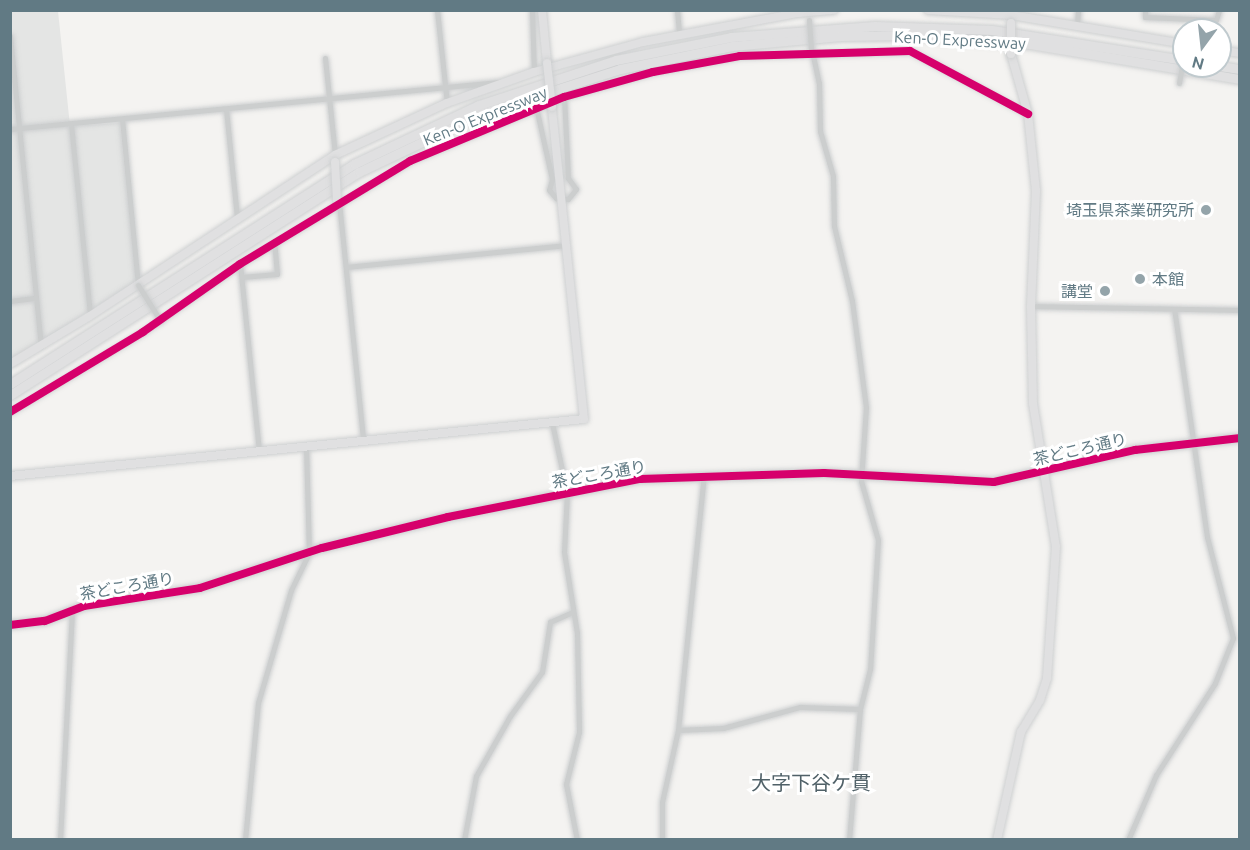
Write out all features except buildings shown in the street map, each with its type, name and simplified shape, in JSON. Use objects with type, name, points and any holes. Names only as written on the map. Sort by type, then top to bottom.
[{"type":"highway","name":"Ken-O Expressway","points":[[10,384],[354,164],[479,105],[616,60],[731,37],[875,26],[992,30],[1172,58]]},
{"type":"highway","name":"Ken-O Expressway","points":[[10,395],[358,172],[483,113],[620,69],[732,46],[841,36],[915,35],[1030,44],[1239,79]]},
{"type":"street","points":[[437,10],[447,103]]},
{"type":"street","points":[[532,10],[534,72]]},
{"type":"street","points":[[10,476],[584,419],[564,199],[542,10]]},
{"type":"street","points":[[677,10],[679,34]]},
{"type":"street","points":[[10,364],[90,316],[237,218],[335,159],[447,103],[534,72],[679,34],[798,12],[808,16],[834,10]]},
{"type":"street","points":[[928,10],[1011,16],[1172,42]]},
{"type":"street","points":[[1077,25],[1078,10]]},
{"type":"street","points":[[1145,10],[1145,17],[1216,20],[1219,10]]},
{"type":"street","points":[[808,16],[819,83],[820,131],[833,176],[834,226],[852,301],[866,407],[861,475],[878,550],[870,669],[860,709],[849,840]]},
{"type":"street","points":[[997,840],[1021,732],[1040,700],[1048,672],[1056,547],[1033,404],[1031,306],[1036,191],[1028,114],[1011,54],[1011,16]]},
{"type":"street","points":[[10,36],[41,346]]},
{"type":"street","points":[[10,412],[143,332],[240,264],[338,201],[410,161],[536,107],[564,98],[653,72],[740,56],[812,51],[910,51],[1028,114]]},
{"type":"street","points":[[325,58],[363,440]]},
{"type":"street","points":[[1179,83],[1180,78]]},
{"type":"street","points":[[10,129],[503,82]]},
{"type":"street","points":[[536,107],[552,179],[549,190],[556,198],[572,197],[576,189],[568,178],[564,98]]},
{"type":"street","points":[[226,109],[237,218]]},
{"type":"street","points":[[122,119],[138,285],[160,320]]},
{"type":"street","points":[[71,124],[90,316]]},
{"type":"street","points":[[242,277],[277,274],[274,243]]},
{"type":"street","points":[[346,267],[567,245]]},
{"type":"street","points":[[240,264],[259,451]]},
{"type":"street","points":[[10,301],[36,298]]},
{"type":"street","points":[[1031,306],[1239,310]]},
{"type":"street","points":[[1128,840],[1156,775],[1215,682],[1233,639],[1207,537],[1174,309]]},
{"type":"street","points":[[552,423],[567,493],[564,552],[572,612],[578,633],[579,732],[566,784],[577,840]]},
{"type":"street","name":"茶どころ通り","points":[[10,625],[45,621],[72,609],[200,588],[309,553],[447,517],[640,479],[704,474],[861,475],[994,482],[1135,450],[1239,438]]},
{"type":"street","points":[[245,840],[258,703],[291,590],[309,553],[306,447]]},
{"type":"street","points":[[662,840],[663,791],[678,730],[704,474]]},
{"type":"street","points":[[60,840],[72,609]]},
{"type":"street","points":[[464,840],[476,776],[510,716],[542,672],[550,622],[572,612]]},
{"type":"street","points":[[678,730],[723,728],[800,707],[860,709]]},
{"type":"shaded area","points":[[11,11],[58,11],[70,126],[120,123],[136,282],[11,360]]},
{"type":"cycle path","points":[[10,412],[143,332],[240,264],[410,161],[564,97],[653,72],[740,56],[910,51],[1028,114]]},
{"type":"cycle path","points":[[10,625],[45,621],[84,606],[200,588],[322,548],[448,517],[640,479],[824,473],[994,482],[1135,450],[1240,438]]},
{"type":"place","name":"埼玉県茶業研究所","points":[[1206,210]]},
{"type":"place","name":"本館","points":[[1140,279]]},
{"type":"place","name":"講堂","points":[[1105,291]]},
{"type":"district","name":"大字下谷ケ貫","points":[[811,782]]}]
